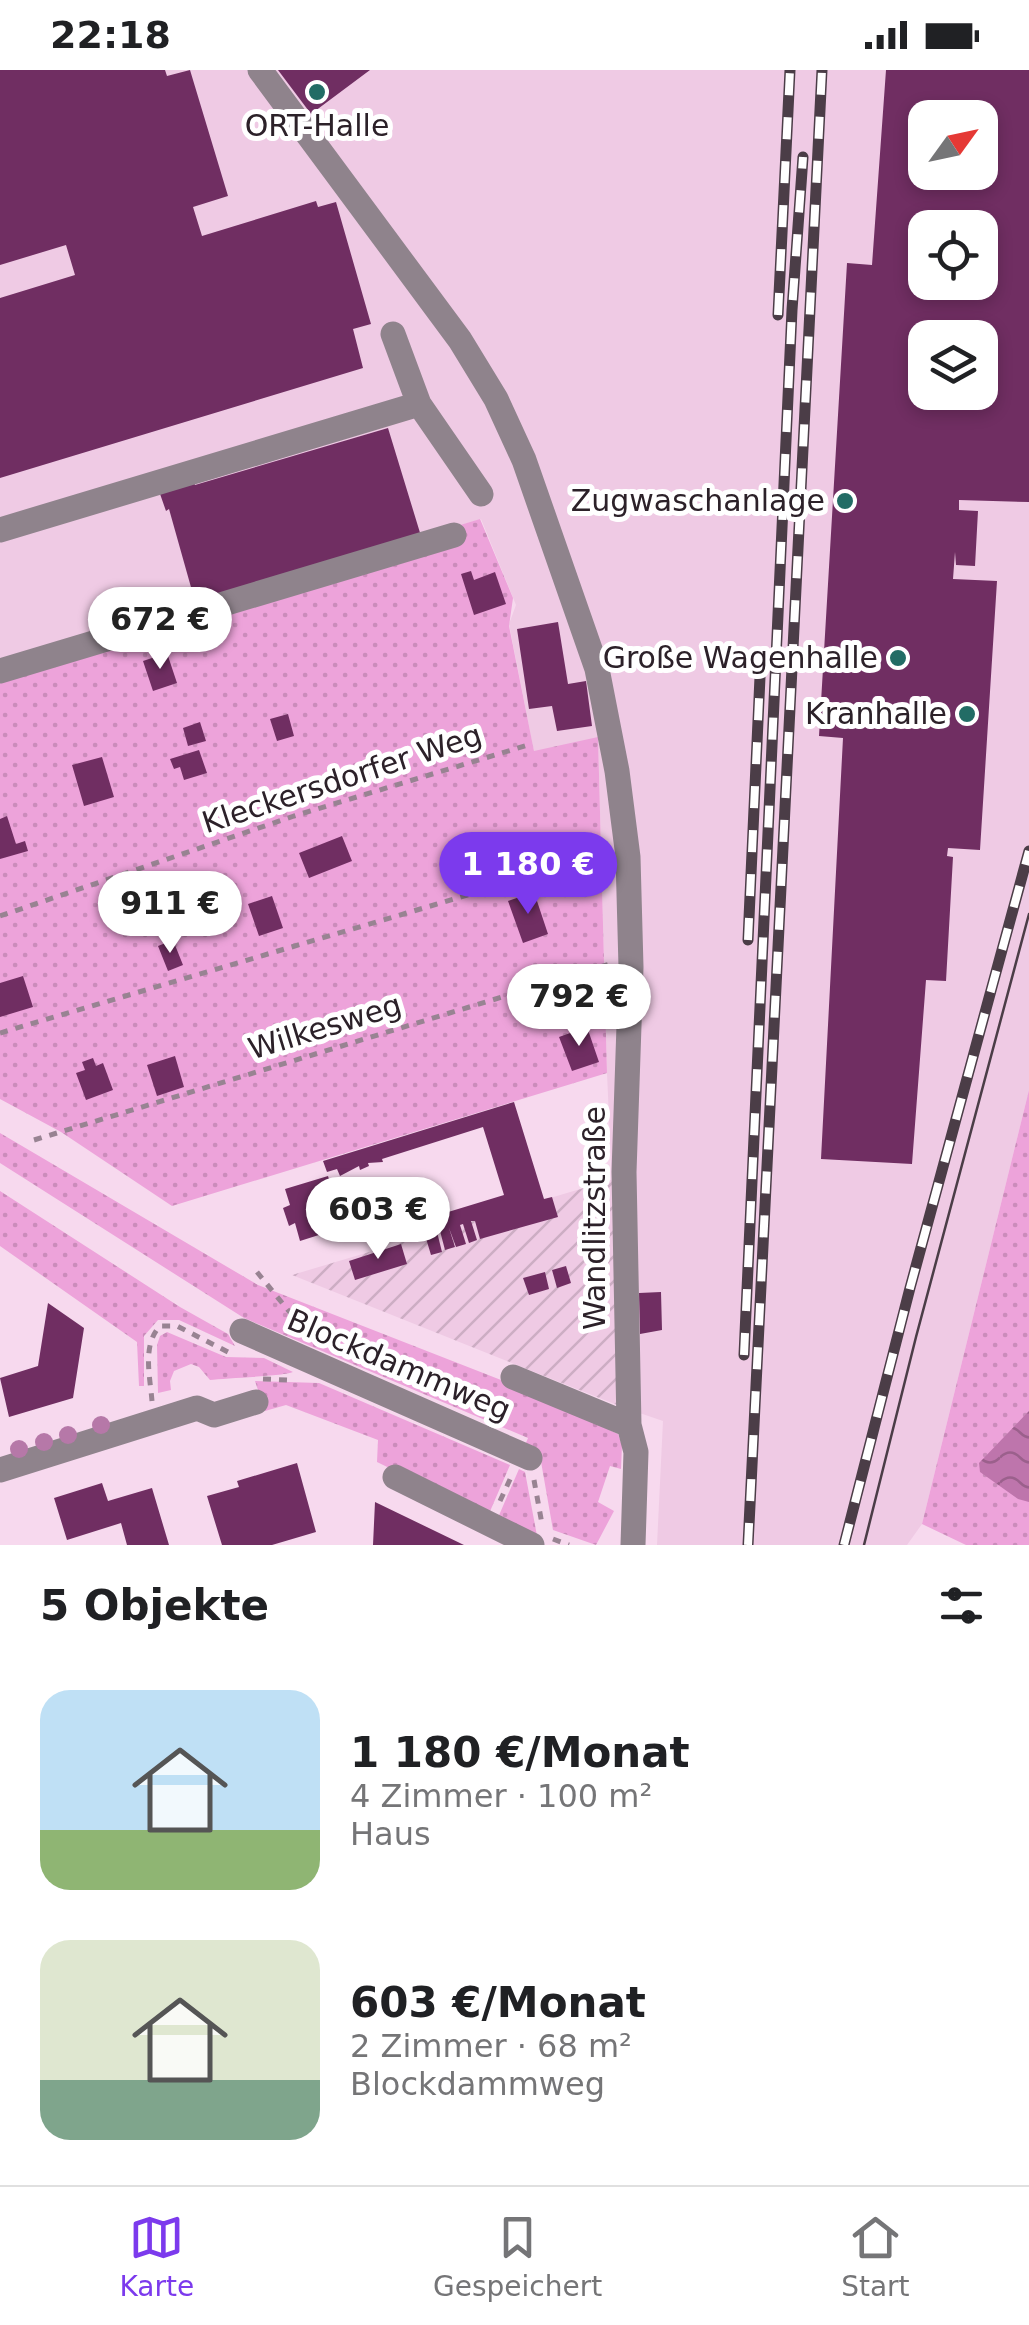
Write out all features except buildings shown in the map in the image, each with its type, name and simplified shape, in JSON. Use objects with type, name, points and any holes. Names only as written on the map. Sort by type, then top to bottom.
[{"type":"street","name":"Wandlitzstraße","points":[[260,70],[460,340],[496,399],[524,460],[596,668],[628,857],[630,967],[624,1172],[629,1425],[636,1452],[634,1545]]},
{"type":"street","points":[[394,334],[419,404],[482,494]]},
{"type":"street","points":[[0,530],[419,404]]},
{"type":"street","points":[[0,671],[454,535]]},
{"type":"street","name":"Blockdammweg","points":[[253,1336],[526,1456]]},
{"type":"street","name":"Blockdammweg","points":[[513,1377],[629,1425]]},
{"type":"street","points":[[0,1470],[197,1408],[214,1415],[255,1390]]},
{"type":"street","points":[[394,1477],[539,1540]]},
{"type":"path","name":"Kleckersdorfer Weg","points":[[0,916],[294,816],[528,744]]},
{"type":"path","points":[[0,1034],[583,861],[628,857]]},
{"type":"path","name":"Wilkesweg","points":[[34,1140],[608,964],[630,967]]},
{"type":"path","points":[[257,1272],[288,1306],[312,1341]]},
{"type":"path","points":[[153,1423],[149,1349],[156,1328],[164,1324],[177,1326],[232,1353],[243,1352],[253,1336]]},
{"type":"path","points":[[255,1390],[291,1380]]},
{"type":"path","points":[[497,1508],[526,1456]]},
{"type":"path","points":[[526,1456],[539,1540]]},
{"type":"shaded area","points":[[0,70],[1029,70],[1029,1090],[922,1524],[907,1545],[657,1545],[663,1421],[622,1407],[607,1073],[598,738],[534,752],[509,624],[516,605],[481,519],[0,665]]},
{"type":"shaded area","points":[[480,519],[513,598],[509,626],[534,751],[598,737],[607,1073],[172,1206],[61,1132],[0,1099],[0,665]]},
{"type":"shaded area","points":[[1029,1090],[1029,1545],[966,1545],[922,1524]]},
{"type":"shaded area","points":[[0,1133],[258,1285],[511,1384],[618,1434],[622,1445],[621,1469],[610,1466],[598,1502],[614,1511],[596,1545],[553,1530],[540,1456],[523,1450],[528,1438],[244,1318],[0,1163]]},
{"type":"shaded area","points":[[614,1179],[622,1407],[292,1275]]},
{"type":"shaded area","points":[[0,1191],[228,1334],[235,1346],[179,1320],[158,1320],[144,1336],[144,1386],[139,1386],[137,1342],[0,1246]]},
{"type":"shaded area","points":[[167,1332],[226,1357],[264,1358],[293,1372],[210,1380],[191,1364],[174,1371],[171,1390],[158,1393],[157,1345],[160,1336]]},
{"type":"shaded area","points":[[255,1381],[319,1383],[510,1465],[488,1516],[377,1462],[378,1440],[286,1405],[265,1411]]},
{"type":"shaded area","points":[[519,1469],[525,1472],[538,1541],[497,1520]]},
{"type":"water","points":[[1029,1411],[1029,1502],[1018,1499],[980,1472],[979,1463]]},
{"type":"tram line","points":[[864,1545],[1029,914]]},
{"type":"railway","points":[[778,315],[790,70]]},
{"type":"railway","points":[[748,1545],[822,70]]},
{"type":"railway","points":[[744,1355],[792,310],[803,157]]},
{"type":"railway","points":[[748,940],[761,655]]},
{"type":"railway","points":[[844,1545],[1029,851]]},
{"type":"place","name":"ORT-Halle","points":[[317,92]]},
{"type":"place","name":"Zugwaschanlage","points":[[845,501]]},
{"type":"place","name":"Große Wagenhalle","points":[[898,658]]},
{"type":"place","name":"Kranhalle","points":[[967,714]]}]
